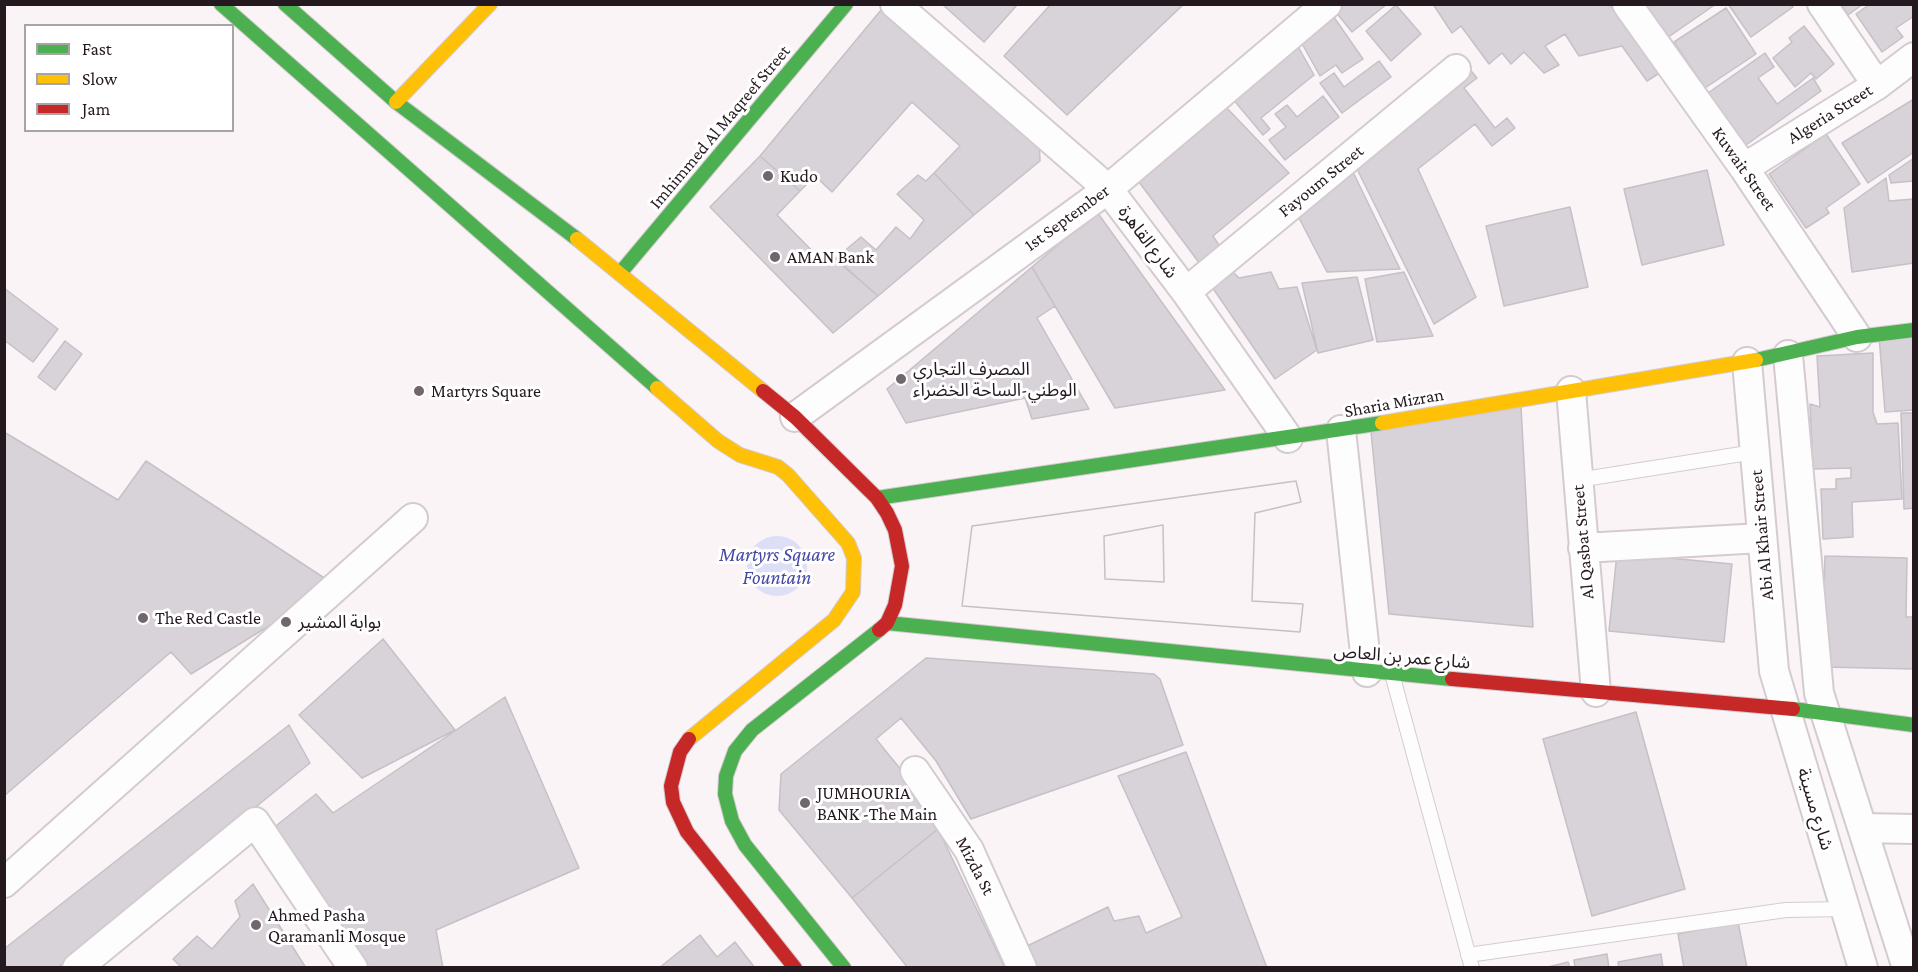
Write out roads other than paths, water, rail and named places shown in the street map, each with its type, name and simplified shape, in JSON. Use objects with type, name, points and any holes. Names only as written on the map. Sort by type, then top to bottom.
[{"type":"main road","points":[[221,4],[718,441],[740,455],[778,467],[788,475],[848,543],[854,558],[855,575],[853,592],[845,607],[834,620],[690,738],[680,752],[671,786],[673,802],[687,832],[795,968]]},
{"type":"main road","points":[[285,4],[396,102],[621,272],[795,417],[877,498],[896,530],[902,566],[896,605],[887,623],[746,737],[735,751],[726,776],[725,794],[732,821],[745,845],[844,968]]},
{"type":"main road","points":[[396,102],[490,4]]},
{"type":"main road","name":"Imhimmed Al Maqreef Street","points":[[621,272],[846,4]]},
{"type":"main road","name":"Sharia Mizran","points":[[877,498],[1341,430],[1748,362],[1788,355],[1857,337],[1914,330]]},
{"type":"main road","name":"شارع عمر بن العاص","points":[[887,623],[1380,673],[1783,708],[1914,725]]},
{"type":"street","name":"شارع القاهرة","points":[[895,4],[1108,189],[1186,292],[1288,438]]},
{"type":"street","name":"1st September","points":[[795,417],[1108,189],[1327,4]]},
{"type":"street","name":"Kuwait Street","points":[[1627,4],[1744,168],[1857,337]]},
{"type":"street","points":[[1822,4],[1877,85]]},
{"type":"street","name":"Algeria Street","points":[[1744,168],[1877,85],[1914,57]]},
{"type":"street","name":"Fayoum Street","points":[[1186,292],[1456,69]]},
{"type":"street","points":[[1788,355],[1816,670],[1825,714],[1907,968]]},
{"type":"street","name":"Abi Al Khair Street","points":[[1748,362],[1774,671],[1783,708]]},
{"type":"street","name":"Al Qasbat Street","points":[[1571,391],[1596,692]]},
{"type":"street","points":[[1341,430],[1380,673]]},
{"type":"street","points":[[4,884],[413,518]]},
{"type":"street","points":[[1583,548],[1762,538]]},
{"type":"street","name":"شارع مسينة","points":[[1783,708],[1863,968]]},
{"type":"street","name":"Mizda St","points":[[915,771],[969,850],[1023,968]]},
{"type":"street","points":[[77,968],[255,822],[353,968]]},
{"type":"street","points":[[1863,828],[1914,829]]},
{"type":"lane","points":[[1578,480],[1754,452]]},
{"type":"lane","points":[[1380,673],[1470,961],[1786,910],[1846,909]]},
{"type":"water","name":"Martyrs Square Fountain","points":[[777,536],[794,541],[802,549],[807,566],[802,583],[794,591],[777,596],[760,591],[752,583],[747,566],[752,549],[760,541]]},
{"type":"place","name":"Kudo","points":[[768,176]]},
{"type":"place","name":"AMAN Bank","points":[[775,257]]},
{"type":"place","name":"المصرف التجاري الوطني-الساحة الخضراء","points":[[901,379]]},
{"type":"place","name":"Martyrs Square","points":[[419,391]]},
{"type":"place","name":"The Red Castle","points":[[143,618]]},
{"type":"place","name":"بوابة المشير","points":[[286,622]]},
{"type":"place","name":"JUMHOURIA BANK -The Main","points":[[805,803]]},
{"type":"place","name":"Ahmed Pasha Qaramanli Mosque","points":[[256,925]]}]
